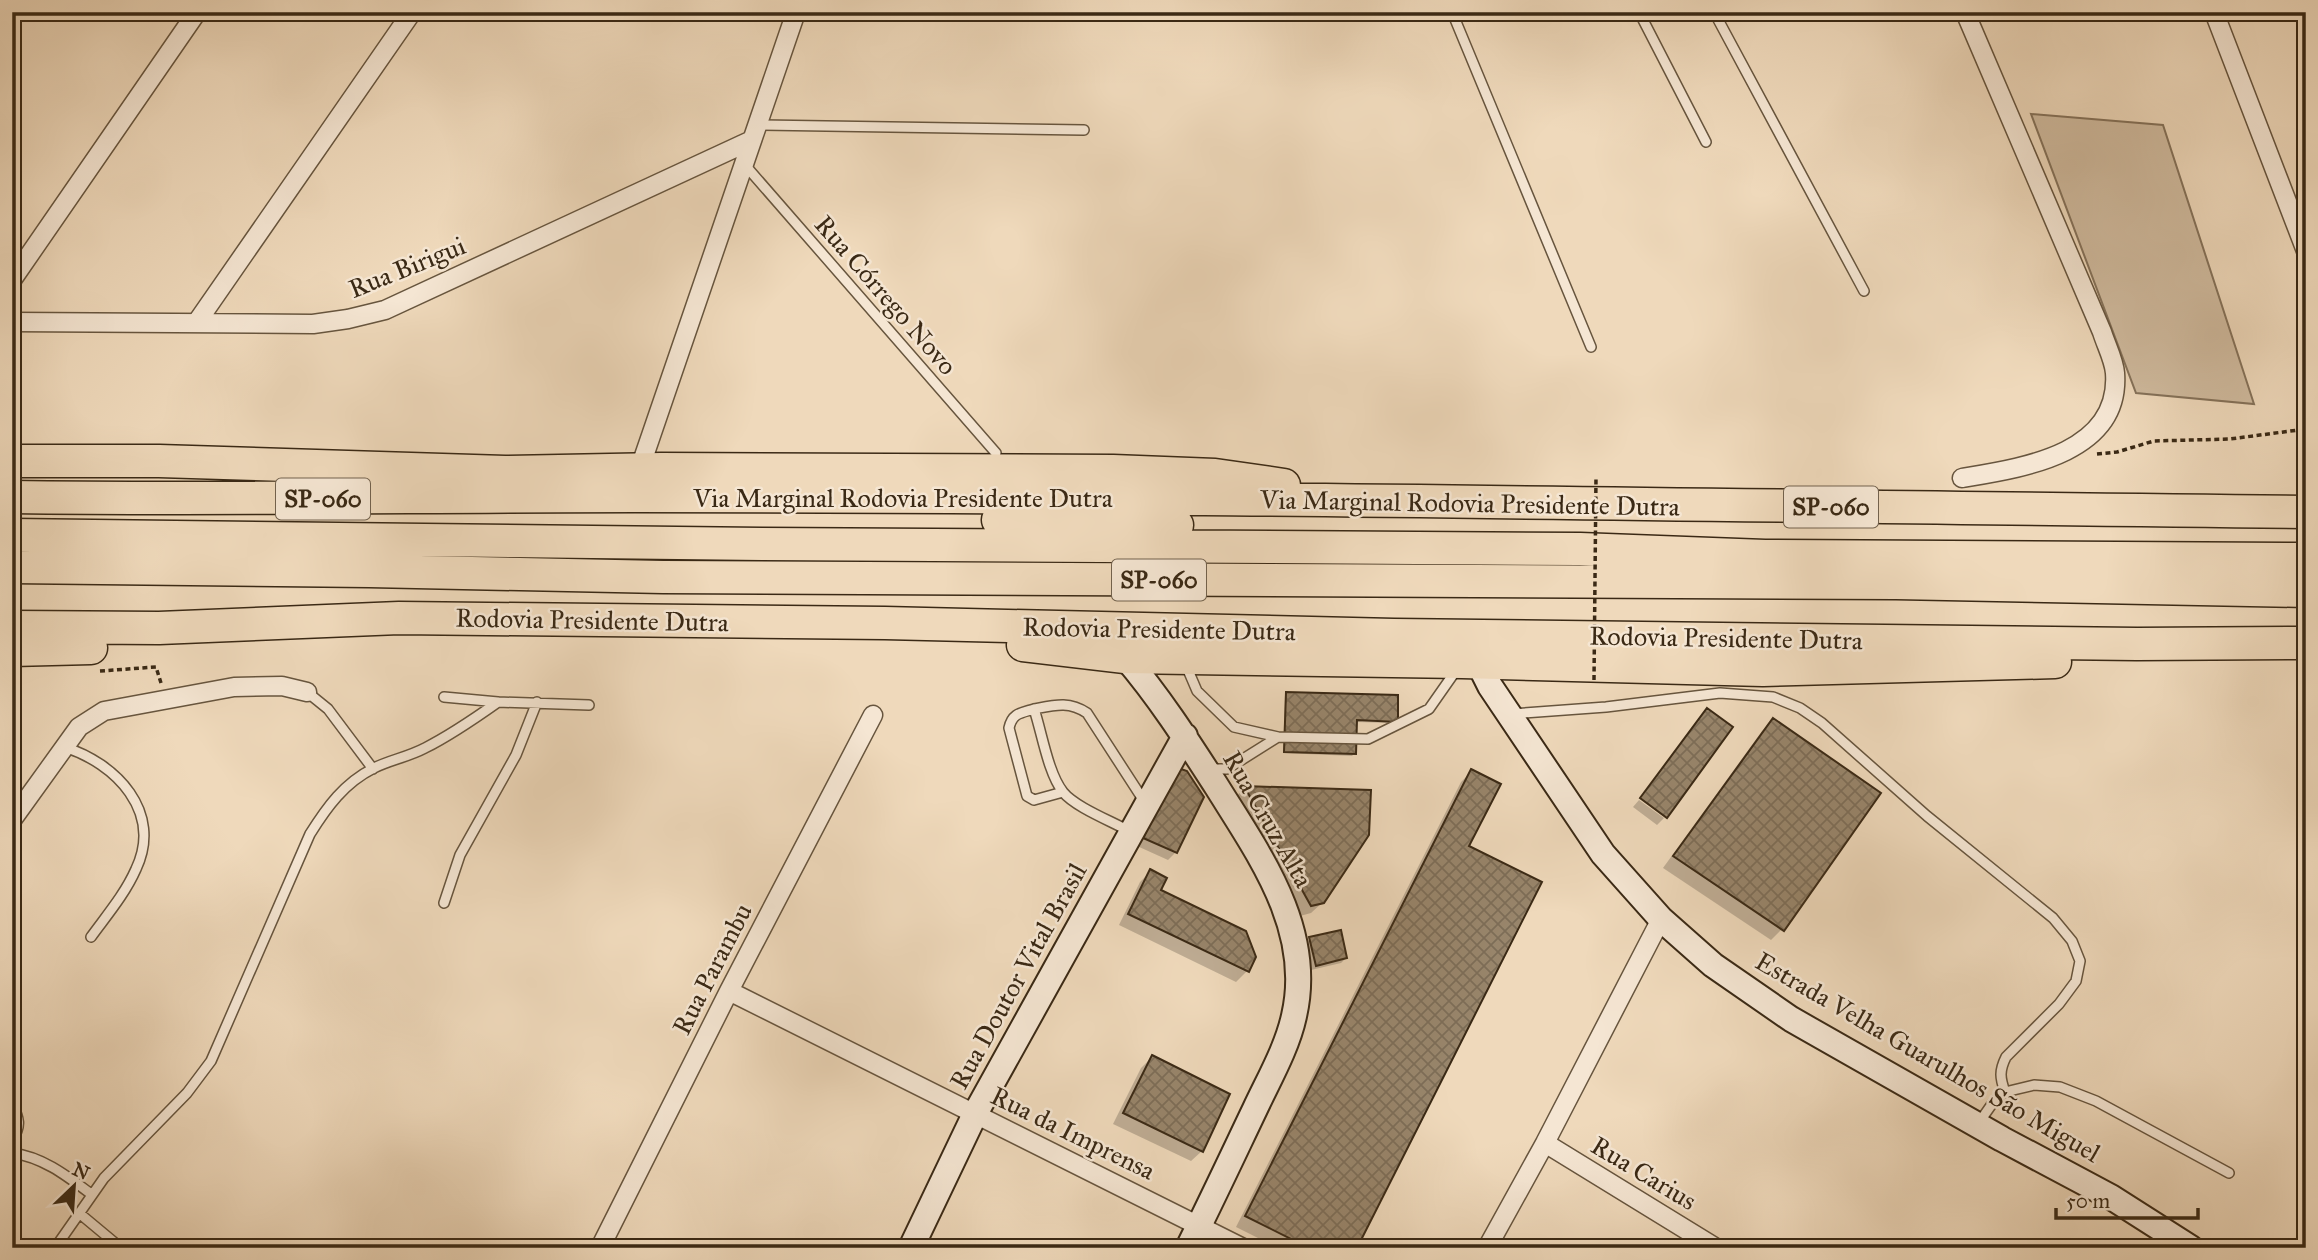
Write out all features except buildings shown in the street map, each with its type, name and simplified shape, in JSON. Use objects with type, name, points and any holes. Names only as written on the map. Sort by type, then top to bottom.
[{"type":"highway","points":[[12,461],[159,461],[505,472],[661,469],[1113,471],[1215,475],[1262,481],[1357,501]]},
{"type":"highway","points":[[634,496],[699,513],[1190,526],[1295,534],[1525,539],[1580,549]]},
{"type":"highway","name":"Via Marginal Rodovia Presidente Dutra","points":[[634,496],[2306,512]]},
{"type":"highway","name":"SP-060","points":[[12,497],[189,500],[634,496]]},
{"type":"highway","name":"SP-060","points":[[12,535],[762,544],[1580,549],[1765,556],[2306,559]]},
{"type":"highway","name":"Rodovia Presidente Dutra","points":[[12,567],[677,578],[1882,583],[2306,591]]},
{"type":"highway","points":[[12,650],[365,636],[399,618]]},
{"type":"highway","name":"Rodovia Presidente Dutra","points":[[12,627],[159,628],[399,618],[885,623],[1394,635],[2137,644],[2306,643]]},
{"type":"highway","points":[[885,623],[908,635],[1125,657],[1763,670],[2078,661],[2137,644]]},
{"type":"street","points":[[12,280],[198,12]]},
{"type":"street","points":[[197,322],[412,12]]},
{"type":"street","points":[[643,460],[796,12]]},
{"type":"street","points":[[1962,478],[2013,470],[2076,447],[2101,426],[2115,394],[2115,370],[2102,332],[1965,12]]},
{"type":"street","points":[[2214,12],[2306,251]]},
{"type":"street","name":"Rua Birigui","points":[[12,321],[313,324],[385,310],[755,132]]},
{"type":"street","name":"Rua Cruz Alta","points":[[1125,657],[1160,699],[1185,736],[1278,889],[1293,932],[1300,976],[1294,1017],[1277,1061],[1188,1248]]},
{"type":"street","points":[[1160,699],[1161,678],[1177,658]]},
{"type":"street","name":"Estrada Velha Guarulhos São Miguel","points":[[1470,662],[1490,686],[1603,854],[1661,919],[1713,965],[1791,1019],[1977,1125],[2111,1197],[2191,1248]]},
{"type":"street","points":[[12,820],[79,727],[104,712],[234,687],[282,686],[307,692]]},
{"type":"street","name":"Rua Parambu","points":[[600,1248],[729,991],[873,715]]},
{"type":"street","name":"Rua Doutor Vital Brasil","points":[[911,1248],[975,1114],[1185,736]]},
{"type":"street","points":[[1487,1248],[1545,1143],[1661,919]]},
{"type":"street","name":"Rua da Imprensa","points":[[729,991],[1200,1224],[1243,1248]]},
{"type":"street","name":"Rua Carius","points":[[1545,1143],[1716,1248]]},
{"type":"lane","points":[[1452,12],[1591,347]]},
{"type":"lane","points":[[1639,12],[1706,142]]},
{"type":"lane","points":[[1714,12],[1864,291]]},
{"type":"lane","points":[[755,132],[1084,130]]},
{"type":"lane","name":"Rua Córrego Novo","points":[[745,165],[996,453]]},
{"type":"lane","points":[[1177,658],[1197,691],[1234,727],[1278,737],[1368,739],[1429,709],[1470,662]]},
{"type":"lane","points":[[307,692],[328,709],[373,769]]},
{"type":"lane","points":[[1509,714],[1606,707],[1720,693],[1773,697],[1800,708],[1822,723],[1927,816],[2053,918],[2072,941],[2080,961],[2076,981],[2059,1004],[2006,1057],[2000,1078],[2005,1092]]},
{"type":"lane","points":[[444,697],[589,705]]},
{"type":"lane","points":[[55,1248],[91,1194],[187,1093],[211,1061],[310,834],[340,791],[373,769],[423,750],[498,702]]},
{"type":"lane","points":[[444,903],[460,855],[516,755],[537,702]]},
{"type":"lane","points":[[1063,792],[1034,800],[1027,796],[1009,728],[1015,714],[1065,704],[1087,713],[1147,806]]},
{"type":"lane","points":[[1034,709],[1055,776],[1063,792],[1071,800],[1132,833]]},
{"type":"lane","points":[[1206,769],[1227,769],[1278,737]]},
{"type":"lane","points":[[64,747],[86,754],[106,767],[129,790],[140,812],[144,839],[138,867],[124,892],[91,937]]},
{"type":"lane","points":[[1977,1125],[1992,1104],[2005,1092],[2034,1085],[2060,1087],[2096,1101],[2228,1173]]},
{"type":"lane","points":[[12,1103],[19,1116],[20,1126],[12,1140]]},
{"type":"lane","points":[[12,1153],[43,1161],[91,1194]]},
{"type":"lane","points":[[79,1213],[121,1248]]},
{"type":"path","points":[[2091,455],[2117,452],[2164,440],[2230,439],[2306,429]]},
{"type":"path","points":[[1594,680],[1596,477]]},
{"type":"path","points":[[103,671],[156,667],[167,698]]},
{"type":"shaded area","points":[[2031,114],[2163,125],[2254,404],[2136,393]]}]
